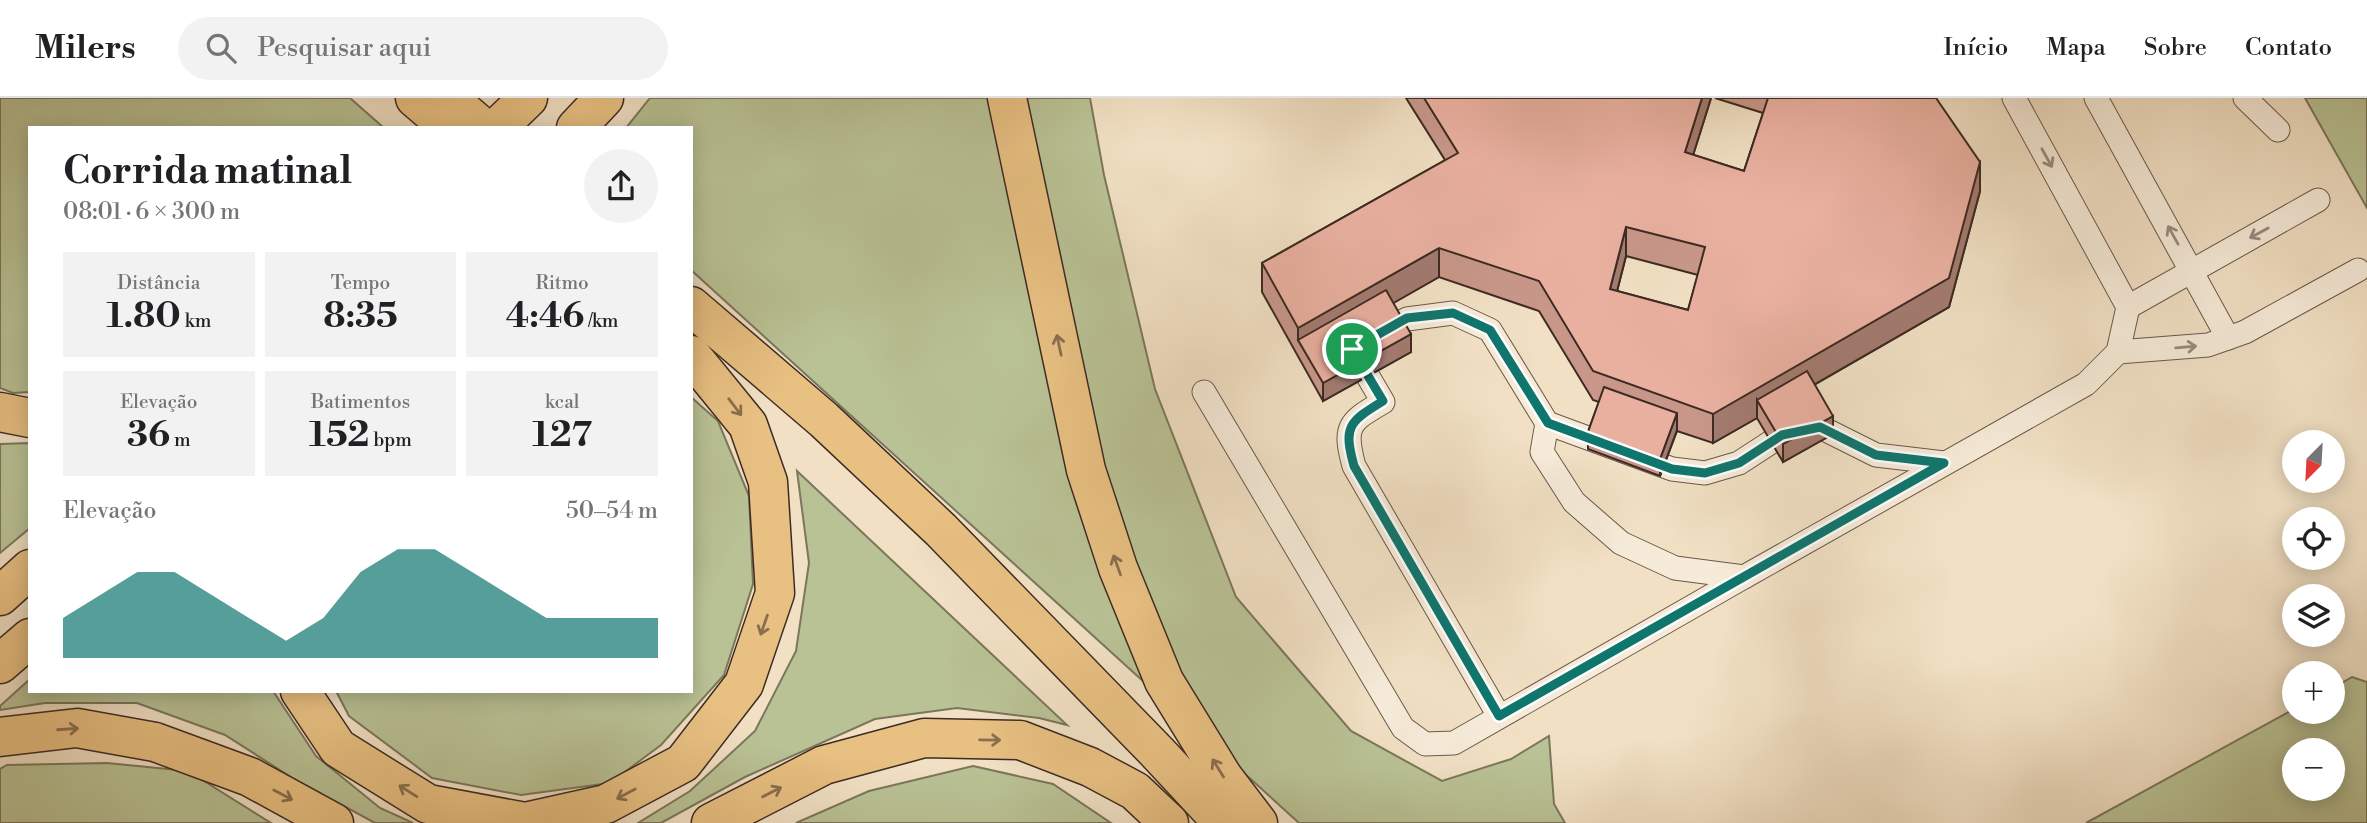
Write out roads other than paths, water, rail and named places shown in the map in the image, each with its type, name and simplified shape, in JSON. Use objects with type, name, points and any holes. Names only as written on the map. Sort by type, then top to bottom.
[{"type":"main road","points":[[415,98],[448,126]]},
{"type":"main road","points":[[448,98],[481,126]]},
{"type":"main road","points":[[499,126],[528,98]]},
{"type":"main road","points":[[578,126],[604,98]]},
{"type":"main road","points":[[1007,98],[1086,470],[1118,568],[1164,681],[1223,777],[1258,823]]},
{"type":"main road","points":[[693,308],[824,420],[941,530],[1223,823]]},
{"type":"main road","points":[[693,336],[772,403],[941,563],[1196,823]]},
{"type":"main road","points":[[301,693],[338,748],[428,804],[525,822],[606,804],[683,763],[744,684],[775,593],[768,482],[764,470],[748,425],[693,357]]},
{"type":"main road","points":[[0,412],[28,418]]},
{"type":"main road","points":[[0,596],[28,571]]},
{"type":"main road","points":[[0,664],[28,640]]},
{"type":"main road","points":[[0,737],[77,728],[155,742],[250,777],[334,823]]},
{"type":"main road","points":[[711,823],[824,765],[924,738],[1020,740],[1090,767],[1135,791],[1169,823]]},
{"type":"lane","points":[[1204,392],[1403,728],[1425,744],[1454,743],[2086,384],[2118,352],[2128,307],[2014,98]]},
{"type":"lane","points":[[2096,98],[2228,338]]},
{"type":"lane","points":[[2245,98],[2278,130]]},
{"type":"lane","points":[[2128,307],[2318,200]]},
{"type":"lane","points":[[2118,352],[2208,345],[2245,332],[2358,270]]},
{"type":"lane","points":[[1499,716],[1354,466],[1347,441],[1355,418],[1383,401],[1352,349],[1407,318],[1453,313],[1490,330],[1548,423],[1672,469],[1705,473],[1739,463],[1782,435],[1820,427],[1876,455],[1944,463]]},
{"type":"lane","points":[[1548,423],[1542,452],[1574,502],[1620,543],[1675,568],[1744,577]]}]
